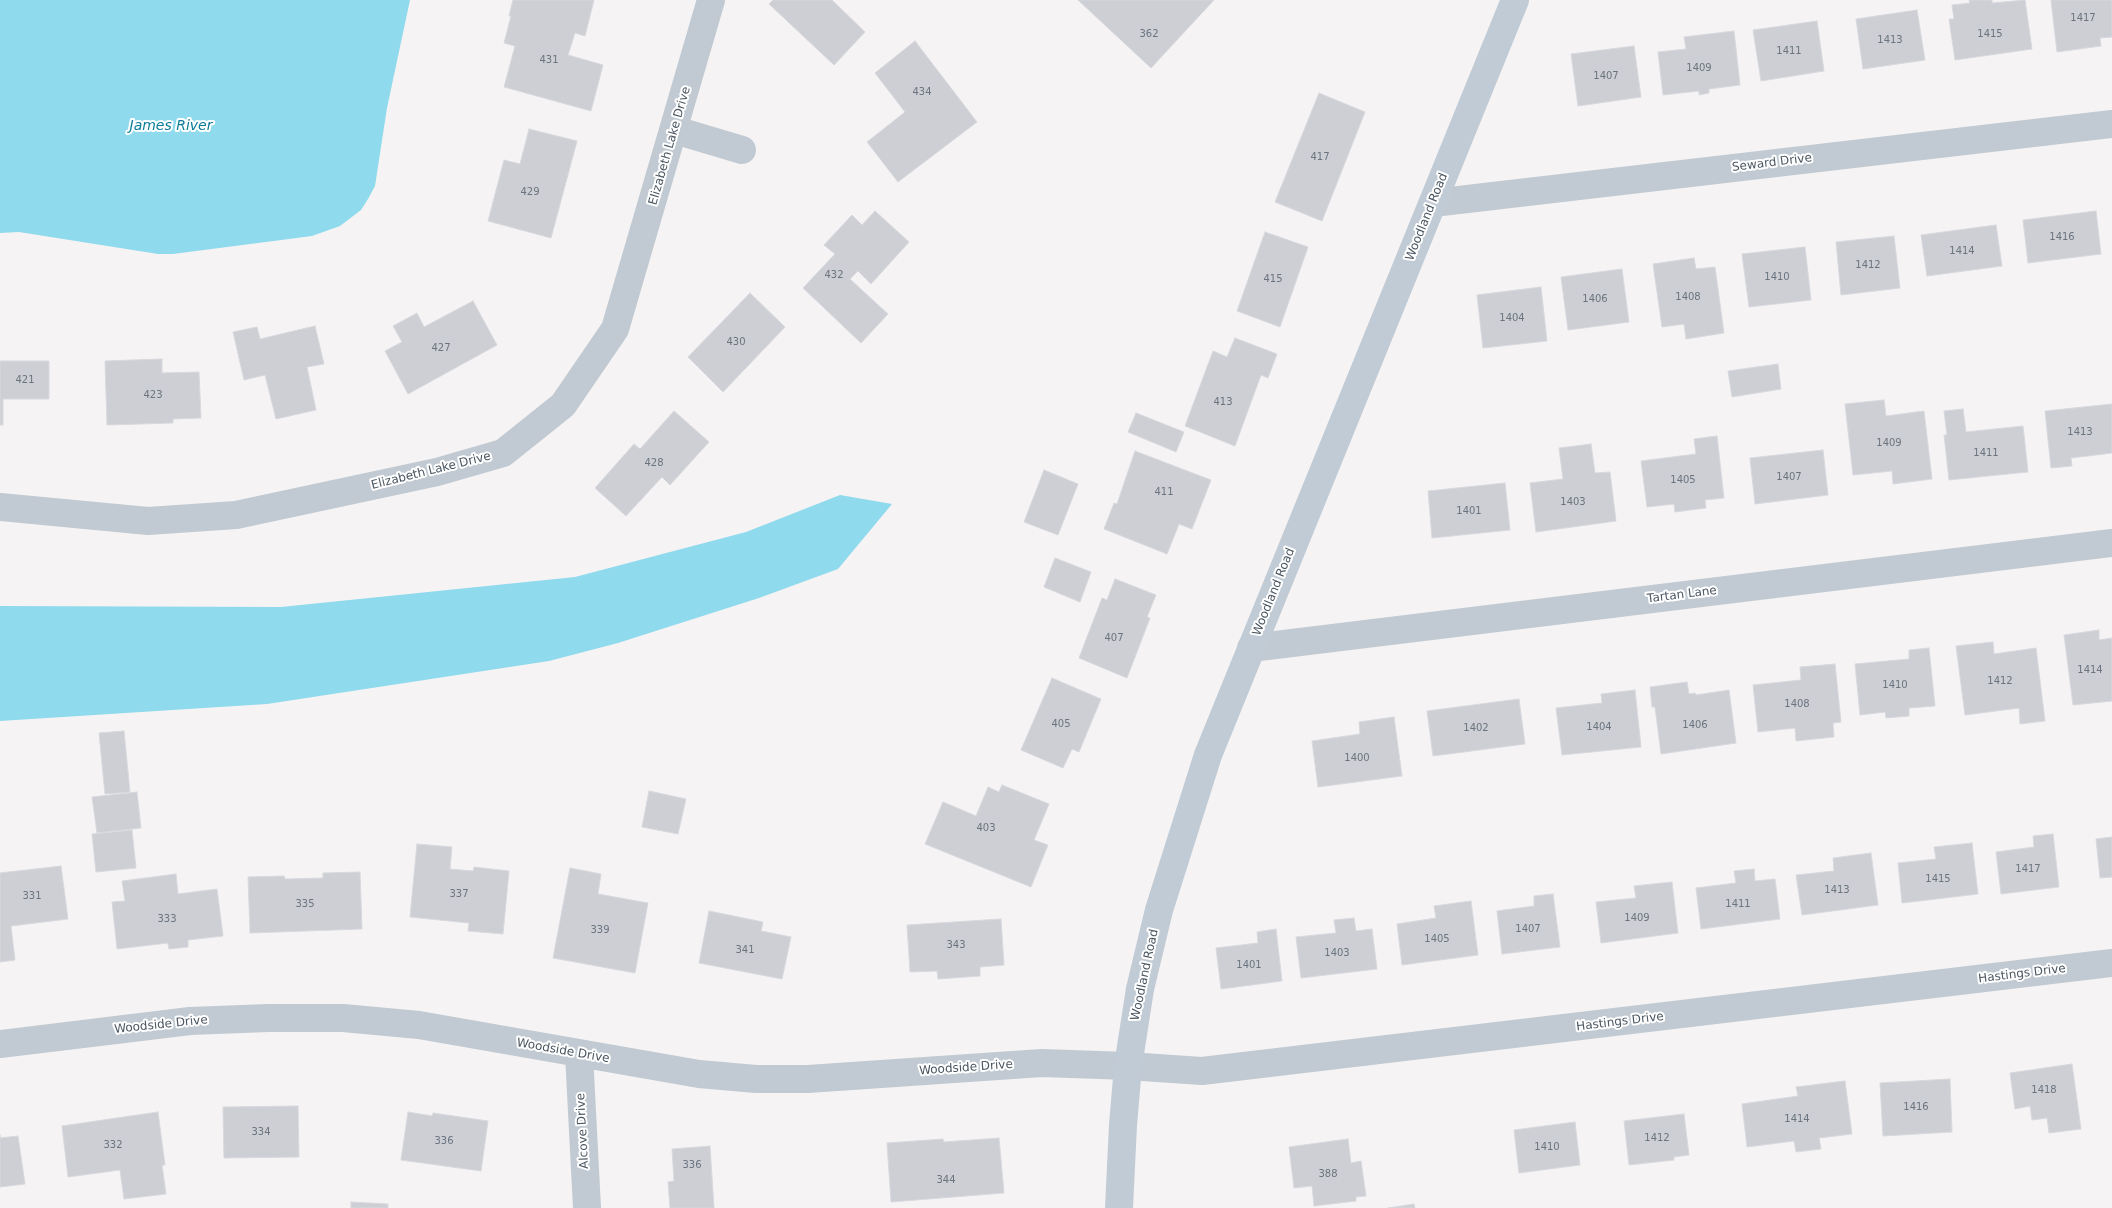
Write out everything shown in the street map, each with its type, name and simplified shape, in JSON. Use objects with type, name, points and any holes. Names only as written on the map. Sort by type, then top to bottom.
[{"type":"main road","name":"Woodland Road","points":[[1119,1208],[1128,1066],[1140,989],[1160,910],[1208,755],[1515,0]]},
{"type":"street","name":"Elizabeth Lake Drive","points":[[0,507],[148,521],[236,514],[437,472],[503,453],[563,405],[615,329],[675,130],[711,0]]},
{"type":"street","name":"Seward Drive","points":[[1433,203],[2112,124]]},
{"type":"street","points":[[675,130],[742,150]]},
{"type":"street","name":"Tartan Lane","points":[[1251,648],[2112,542]]},
{"type":"street","name":"Hastings Drive","points":[[1128,1066],[1202,1071],[2112,963]]},
{"type":"street","name":"Woodside Drive","points":[[0,1044],[190,1021],[343,1018],[419,1025],[699,1074],[756,1079],[808,1079],[1042,1063],[1128,1066]]},
{"type":"street","name":"Alcove Drive","points":[[579,1054],[587,1208]]},
{"type":"water","name":"James River","points":[[0,0],[410,0],[387,108],[375,186],[361,210],[340,226],[312,236],[173,254],[158,254],[19,232],[0,233]]},
{"type":"water","points":[[840,495],[892,504],[838,569],[759,598],[618,643],[549,661],[267,704],[0,721],[0,606],[281,607],[575,577],[746,532]]},
{"type":"building","points":[[513,0],[594,0],[585,36],[575,33],[568,55],[603,65],[591,111],[504,87],[515,46],[504,43]]},
{"type":"building","points":[[773,0],[832,0],[865,32],[834,65],[769,4]]},
{"type":"building","points":[[1078,0],[1214,0],[1151,68]]},
{"type":"building","points":[[1969,0],[1992,0],[1992,3],[2025,0],[2032,49],[1955,60],[1949,19],[1954,19],[1952,5],[1970,3]]},
{"type":"building","points":[[2051,0],[2112,0],[2112,37],[2100,38],[2101,46],[2057,52]]},
{"type":"building","points":[[1917,10],[1925,60],[1863,69],[1856,19]]},
{"type":"building","points":[[1817,21],[1824,71],[1761,81],[1753,30]]},
{"type":"building","points":[[1734,31],[1740,85],[1709,89],[1709,93],[1699,95],[1699,91],[1663,95],[1658,52],[1686,49],[1684,37]]},
{"type":"building","points":[[915,41],[977,122],[898,182],[867,142],[905,112],[875,73]]},
{"type":"building","points":[[1634,46],[1641,97],[1578,106],[1571,54]]},
{"type":"building","points":[[1319,93],[1365,112],[1322,221],[1275,202]]},
{"type":"building","points":[[529,129],[577,141],[551,238],[488,221],[504,160],[520,164]]},
{"type":"building","points":[[875,211],[909,242],[871,284],[858,271],[850,279],[888,314],[861,343],[803,288],[835,254],[824,245],[852,215],[862,225]]},
{"type":"building","points":[[2096,211],[2101,254],[2028,263],[2023,220]]},
{"type":"building","points":[[1996,225],[2002,266],[1927,276],[1921,235]]},
{"type":"building","points":[[1265,232],[1308,247],[1280,327],[1237,311]]},
{"type":"building","points":[[1894,236],[1900,288],[1841,295],[1836,242]]},
{"type":"building","points":[[1805,247],[1811,300],[1749,307],[1742,254]]},
{"type":"building","points":[[1694,258],[1696,269],[1715,267],[1724,333],[1686,339],[1684,324],[1662,327],[1653,264]]},
{"type":"building","points":[[1622,269],[1629,322],[1568,330],[1561,277]]},
{"type":"building","points":[[1541,287],[1547,341],[1483,348],[1477,295]]},
{"type":"building","points":[[750,293],[785,327],[723,392],[688,357]]},
{"type":"building","points":[[473,301],[497,345],[408,394],[385,351],[402,342],[393,326],[417,313],[424,327]]},
{"type":"building","points":[[315,326],[324,364],[307,367],[316,410],[276,419],[265,375],[244,380],[233,332],[257,327],[260,339]]},
{"type":"building","points":[[1235,338],[1277,354],[1268,378],[1261,375],[1235,446],[1185,426],[1213,351],[1227,357]]},
{"type":"building","points":[[162,359],[162,373],[199,372],[201,418],[173,419],[173,423],[107,425],[105,361]]},
{"type":"building","points":[[0,361],[49,361],[49,399],[3,399],[3,425],[0,425]]},
{"type":"building","points":[[1778,364],[1781,389],[1732,397],[1728,371]]},
{"type":"building","points":[[1884,400],[1886,416],[1924,411],[1932,479],[1893,484],[1892,471],[1853,475],[1845,404]]},
{"type":"building","points":[[2112,404],[2112,453],[2071,458],[2072,466],[2051,468],[2045,411]]},
{"type":"building","points":[[1963,409],[1966,432],[2023,426],[2028,472],[1949,480],[1944,435],[1947,435],[1944,411]]},
{"type":"building","points":[[674,411],[709,442],[670,485],[662,477],[626,516],[595,488],[634,444],[640,449]]},
{"type":"building","points":[[1136,413],[1184,432],[1176,452],[1128,432]]},
{"type":"building","points":[[1717,436],[1724,498],[1705,500],[1706,508],[1675,512],[1674,504],[1647,507],[1641,461],[1696,454],[1694,439]]},
{"type":"building","points":[[1591,444],[1595,473],[1610,472],[1616,521],[1536,532],[1530,483],[1563,479],[1559,448]]},
{"type":"building","points":[[1823,450],[1828,495],[1755,504],[1750,458]]},
{"type":"building","points":[[1135,451],[1211,480],[1192,529],[1179,524],[1167,554],[1104,529],[1114,503],[1117,504]]},
{"type":"building","points":[[1044,470],[1078,484],[1058,535],[1024,522]]},
{"type":"building","points":[[1505,483],[1510,530],[1432,538],[1428,491]]},
{"type":"building","points":[[1055,558],[1091,572],[1080,602],[1044,587]]},
{"type":"building","points":[[1115,579],[1156,595],[1147,617],[1150,618],[1127,678],[1079,658],[1102,598],[1107,600]]},
{"type":"building","points":[[2099,630],[2099,640],[2112,638],[2112,701],[2073,705],[2064,635]]},
{"type":"building","points":[[1993,642],[1994,654],[2036,648],[2045,721],[2020,724],[2019,708],[1965,715],[1956,646]]},
{"type":"building","points":[[1929,648],[1935,706],[1909,708],[1909,716],[1886,718],[1885,712],[1860,715],[1855,664],[1909,659],[1909,650]]},
{"type":"building","points":[[1835,664],[1841,722],[1833,723],[1834,737],[1796,741],[1795,728],[1758,732],[1753,685],[1801,680],[1800,667]]},
{"type":"building","points":[[1052,678],[1101,699],[1079,752],[1072,749],[1063,768],[1021,750]]},
{"type":"building","points":[[1687,682],[1689,694],[1695,693],[1696,695],[1729,690],[1736,743],[1661,754],[1655,707],[1652,707],[1650,687]]},
{"type":"building","points":[[1635,690],[1641,747],[1562,755],[1556,708],[1602,703],[1601,694]]},
{"type":"building","points":[[1519,699],[1525,744],[1433,756],[1427,711]]},
{"type":"building","points":[[1394,717],[1402,776],[1318,787],[1312,741],[1360,734],[1359,722]]},
{"type":"building","points":[[124,731],[130,792],[105,794],[99,733]]},
{"type":"building","points":[[1002,785],[1049,804],[1034,840],[1048,845],[1031,887],[925,844],[943,802],[976,816],[988,787],[999,792]]},
{"type":"building","points":[[649,791],[686,799],[678,834],[642,827]]},
{"type":"building","points":[[137,792],[141,828],[97,833],[92,797]]},
{"type":"building","points":[[132,830],[136,868],[96,872],[92,834]]},
{"type":"building","points":[[2053,834],[2059,887],[2001,894],[1996,852],[2034,847],[2033,836]]},
{"type":"building","points":[[2112,837],[2112,877],[2100,878],[2096,839]]},
{"type":"building","points":[[1972,843],[1978,894],[1902,903],[1898,863],[1936,859],[1934,847]]},
{"type":"building","points":[[417,844],[452,847],[450,869],[473,871],[474,867],[509,871],[503,934],[468,931],[469,923],[410,917]]},
{"type":"building","points":[[1871,853],[1878,905],[1802,915],[1796,875],[1834,871],[1833,858]]},
{"type":"building","points":[[61,866],[68,919],[11,926],[15,960],[0,962],[0,873]]},
{"type":"building","points":[[570,868],[601,874],[598,894],[648,903],[635,973],[553,958]]},
{"type":"building","points":[[1754,869],[1755,881],[1775,879],[1780,919],[1701,929],[1696,888],[1736,883],[1734,871]]},
{"type":"building","points":[[360,872],[362,929],[250,933],[248,877],[284,876],[285,879],[323,878],[323,873]]},
{"type":"building","points":[[176,874],[178,894],[217,889],[223,936],[188,940],[188,947],[169,949],[168,943],[117,949],[112,902],[125,901],[122,881]]},
{"type":"building","points":[[1672,882],[1678,933],[1601,943],[1596,902],[1636,898],[1634,886]]},
{"type":"building","points":[[1553,894],[1560,947],[1502,954],[1497,911],[1534,906],[1534,896]]},
{"type":"building","points":[[1471,901],[1478,955],[1402,965],[1397,924],[1436,918],[1434,906]]},
{"type":"building","points":[[709,911],[763,922],[761,931],[791,937],[782,979],[699,963]]},
{"type":"building","points":[[1354,918],[1356,931],[1372,929],[1377,969],[1301,978],[1296,937],[1336,933],[1334,920]]},
{"type":"building","points":[[1001,919],[1004,965],[980,967],[980,976],[938,979],[937,971],[910,972],[907,925]]},
{"type":"building","points":[[1276,929],[1282,981],[1221,989],[1216,948],[1258,943],[1257,932]]},
{"type":"building","points":[[2072,1064],[2081,1129],[2049,1133],[2047,1118],[2032,1120],[2030,1106],[2015,1109],[2010,1073]]},
{"type":"building","points":[[1950,1079],[1952,1132],[1883,1136],[1880,1083]]},
{"type":"building","points":[[1845,1081],[1852,1134],[1819,1138],[1821,1149],[1796,1152],[1794,1141],[1747,1147],[1742,1104],[1798,1096],[1796,1087]]},
{"type":"building","points":[[298,1106],[299,1157],[224,1158],[223,1107]]},
{"type":"building","points":[[158,1112],[165,1165],[162,1165],[166,1194],[124,1199],[120,1170],[68,1177],[62,1126]]},
{"type":"building","points":[[408,1112],[432,1116],[433,1113],[488,1121],[481,1171],[401,1160]]},
{"type":"building","points":[[1684,1114],[1689,1155],[1674,1157],[1674,1160],[1629,1165],[1624,1121]]},
{"type":"building","points":[[1575,1122],[1580,1165],[1519,1173],[1514,1130]]},
{"type":"building","points":[[18,1136],[25,1184],[0,1187],[0,1138]]},
{"type":"building","points":[[999,1138],[1004,1193],[891,1202],[887,1143],[943,1139],[944,1142]]},
{"type":"building","points":[[1348,1139],[1351,1163],[1361,1161],[1366,1196],[1356,1197],[1356,1201],[1314,1206],[1312,1186],[1294,1188],[1289,1147]]},
{"type":"building","points":[[710,1146],[714,1208],[670,1208],[668,1182],[674,1181],[672,1149]]},
{"type":"building","points":[[351,1202],[388,1204],[388,1208],[351,1208]]},
{"type":"building","points":[[1414,1204],[1415,1208],[1388,1208]]}]
